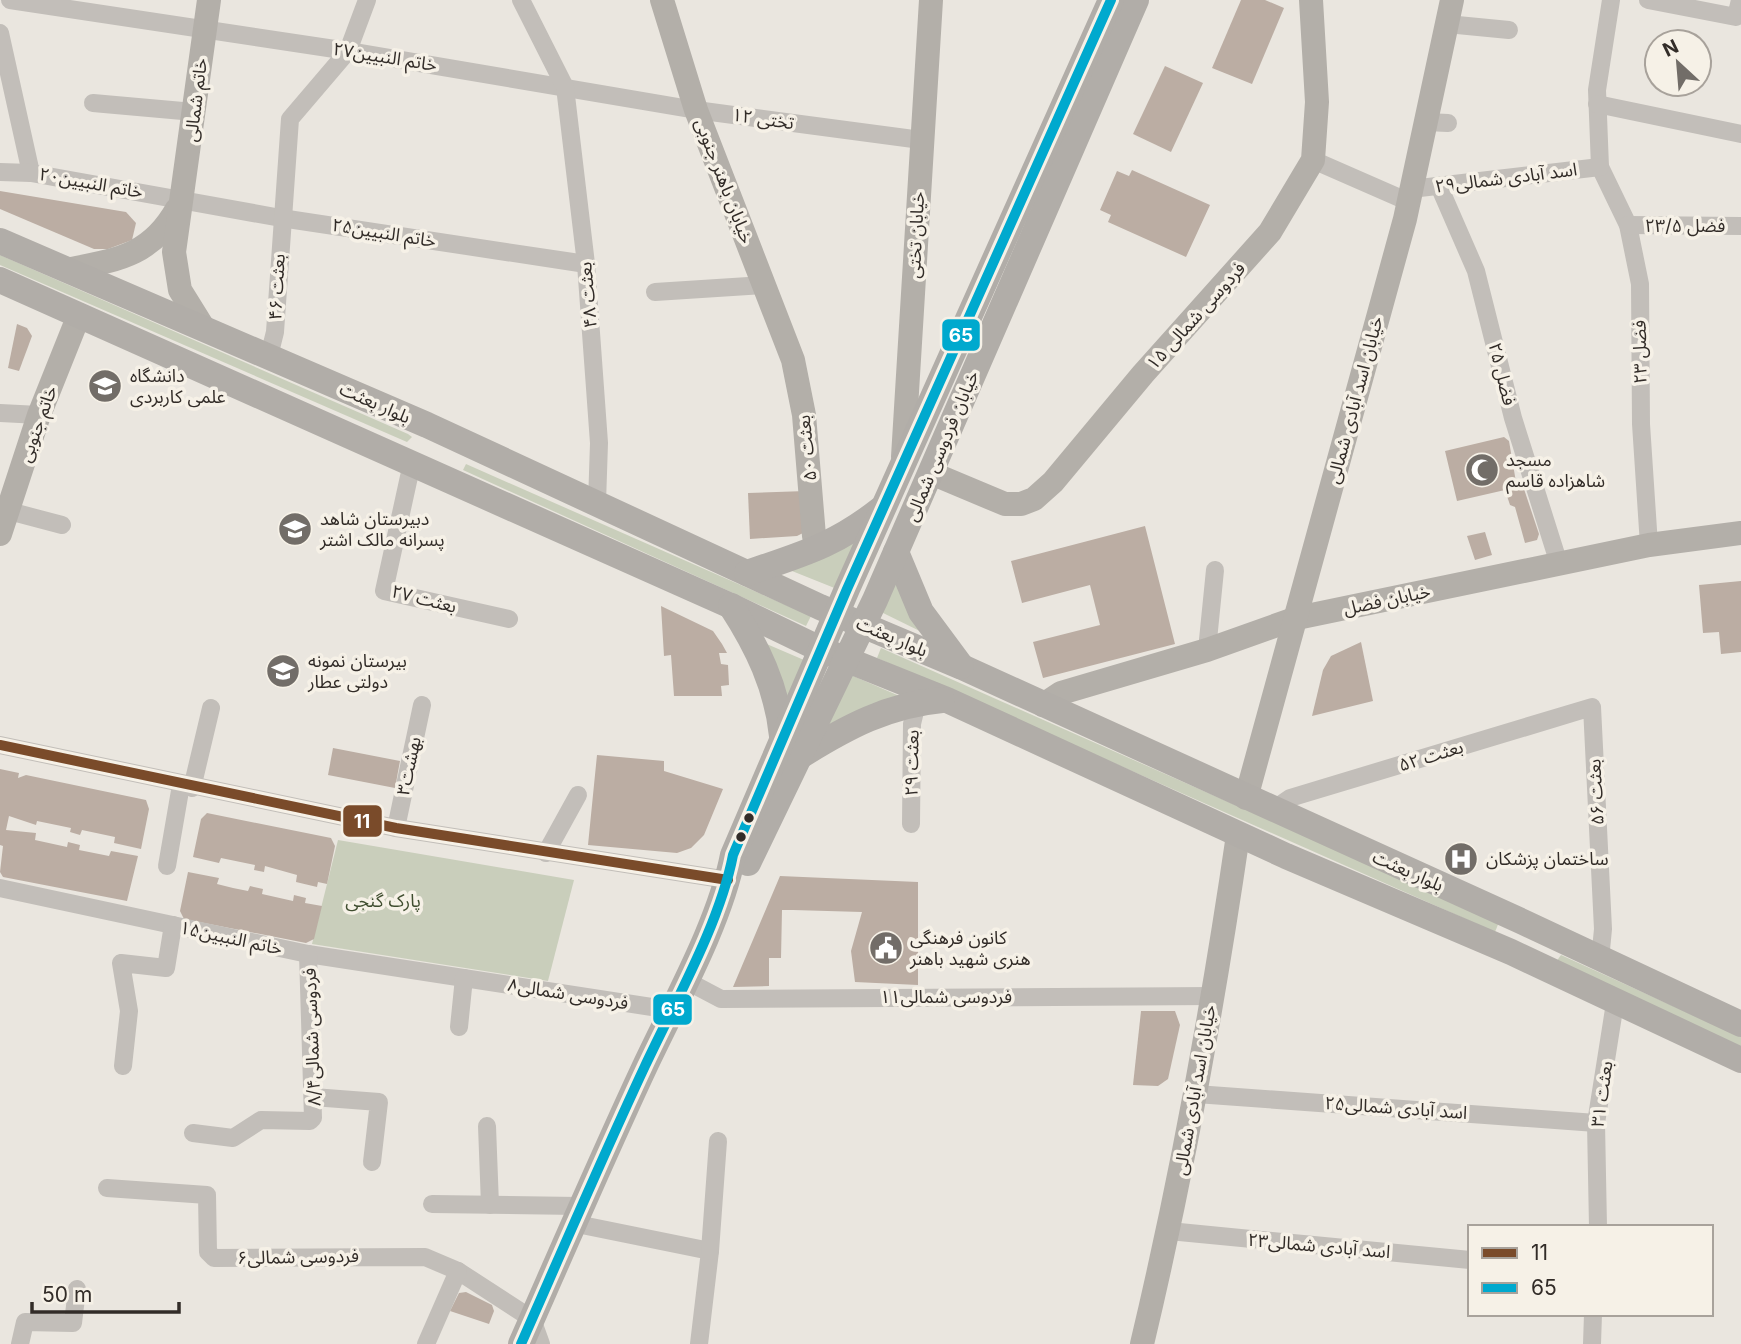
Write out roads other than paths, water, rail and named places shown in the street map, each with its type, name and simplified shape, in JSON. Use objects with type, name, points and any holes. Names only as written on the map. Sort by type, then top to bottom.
[{"type":"main road","name":"خیابان فردوسی شمالی","points":[[521,1344],[576,1215],[685,980],[728,880],[747,863],[792,747],[820,649],[1111,0]]},
{"type":"main road","name":"خیابان فردوسی شمالی","points":[[792,747],[847,660],[864,625],[1136,0]]},
{"type":"main road","name":"بلوار بعثت","points":[[0,241],[427,425],[837,614],[962,667],[1523,922],[1741,1024]]},
{"type":"main road","name":"بلوار بعثت","points":[[0,279],[731,606],[820,649],[947,700],[1238,835],[1511,952],[1741,1060]]},
{"type":"main road","points":[[412,463],[427,425]]},
{"type":"main road","points":[[747,573],[825,547],[848,535],[886,506]]},
{"type":"main road","points":[[896,552],[921,612],[962,667]]},
{"type":"main road","points":[[731,606],[761,656],[792,747],[842,730],[886,710],[917,702],[947,700]]},
{"type":"main road","points":[[1017,732],[1036,702]]},
{"type":"main road","points":[[1511,952],[1523,922]]},
{"type":"street","name":"خاتم النبیین۲۷","points":[[10,0],[565,87]]},
{"type":"street","name":"خاتم شمالی","points":[[203,327],[180,290],[176,274],[175,232],[183,199],[209,0]]},
{"type":"street","name":"بعثت ۴۶","points":[[269,356],[275,332],[290,119],[348,51],[368,0]]},
{"type":"street","points":[[521,0],[565,87]]},
{"type":"street","name":"خیابان باهنر جنوبی","points":[[662,0],[695,110],[793,360]]},
{"type":"street","name":"خیابان تختی","points":[[902,469],[932,0]]},
{"type":"street","name":"فردوسی شمالی ۱۵","points":[[931,473],[1005,504],[1027,502],[1042,493],[1143,374],[1262,242],[1313,160],[1317,103],[1311,0]]},
{"type":"street","points":[[1600,167],[1597,104],[1611,0]]},
{"type":"street","points":[[1647,0],[1736,17],[1740,0]]},
{"type":"street","points":[[1450,12],[1509,30]]},
{"type":"street","name":"خیابان اسد آبادی شمالی","points":[[1246,798],[1410,196],[1437,122],[1450,12]]},
{"type":"street","points":[[0,33],[31,173]]},
{"type":"street","name":"تختی ۱۲","points":[[565,87],[695,110],[921,140]]},
{"type":"street","name":"بعثت ۴۸","points":[[565,87],[586,264],[599,443],[597,503]]},
{"type":"street","points":[[93,103],[194,112]]},
{"type":"street","points":[[1597,104],[1741,134]]},
{"type":"street","points":[[1313,160],[1410,196]]},
{"type":"street","name":"اسد آبادی شمالی۲۹","points":[[1410,196],[1439,186],[1600,167]]},
{"type":"street","name":"فضل ۲۳","points":[[1600,167],[1628,225],[1640,284],[1641,424],[1649,545]]},
{"type":"street","name":"خاتم النبیین۲۰","points":[[0,172],[31,173],[183,199]]},
{"type":"street","name":"فضل ۲۵","points":[[1439,186],[1476,271],[1513,418],[1559,564]]},
{"type":"street","points":[[66,270],[112,260],[149,245],[166,229],[183,199]]},
{"type":"street","name":"خاتم النبیین۲۵","points":[[183,199],[281,218],[586,264]]},
{"type":"street","name":"فضل ۲۳/۵","points":[[1628,225],[1741,226]]},
{"type":"street","points":[[654,292],[764,285]]},
{"type":"street","name":"خاتم جنوبی","points":[[0,534],[39,415],[79,315]]},
{"type":"street","name":"بعثت ۵۰","points":[[793,360],[805,428],[814,536]]},
{"type":"street","points":[[0,413],[39,415]]},
{"type":"street","name":"بعثت ۲۷","points":[[412,463],[383,591],[509,619]]},
{"type":"street","points":[[9,510],[62,525]]},
{"type":"street","name":"خیابان فضل","points":[[1036,702],[1208,650],[1297,618],[1649,545],[1741,533]]},
{"type":"street","points":[[1208,650],[1215,570]]},
{"type":"street","name":"بعثت ۲۹","points":[[911,824],[912,724],[917,702]]},
{"type":"street","name":"بهشت۳","points":[[396,828],[422,705]]},
{"type":"street","name":"بعثت ۵۲","points":[[1273,810],[1290,798],[1592,707]]},
{"type":"street","name":"بعثت ۵۶","points":[[1592,707],[1603,929],[1600,960]]},
{"type":"street","points":[[167,866],[187,786],[211,708]]},
{"type":"street","points":[[0,745],[396,828],[728,880]]},
{"type":"street","points":[[546,853],[578,795]]},
{"type":"street","name":"خیابان اسد آبادی شمالی","points":[[1142,1344],[1169,1231],[1196,1094],[1238,835]]},
{"type":"street","name":"خاتم النببین۱۵","points":[[0,888],[308,954],[464,978]]},
{"type":"street","points":[[123,1066],[129,1011],[121,963],[166,968],[173,925]]},
{"type":"street","name":"فردوسی شمالی۸/۴","points":[[193,1133],[233,1138],[265,1119],[310,1121],[315,1114],[308,954]]},
{"type":"street","points":[[458,1027],[464,978]]},
{"type":"street","name":"فردوسی شمالی۸","points":[[464,978],[671,1010]]},
{"type":"street","name":"فردوسی شمالی۱۱","points":[[685,980],[721,999],[1213,996]]},
{"type":"street","name":"بعثت ۳۱","points":[[1598,1225],[1596,1123],[1615,1003]]},
{"type":"street","name":"اسد آبادی شمالی۲۵","points":[[1196,1094],[1596,1123]]},
{"type":"street","points":[[313,1097],[379,1102],[372,1162]]},
{"type":"street","points":[[488,1126],[490,1205]]},
{"type":"street","points":[[699,1344],[710,1251],[718,1141]]},
{"type":"street","name":"فردوسی شمالی۶","points":[[107,1188],[207,1195],[208,1252],[214,1258],[403,1255],[425,1257],[458,1271],[532,1319]]},
{"type":"street","points":[[432,1204],[490,1205],[576,1215],[710,1251]]},
{"type":"street","name":"اسد آبادی شمالی۲۳","points":[[1169,1231],[1468,1260]]},
{"type":"street","points":[[426,1344],[458,1271]]},
{"type":"street","points":[[20,1344],[25,1322],[74,1323],[76,1289]]},
{"type":"street","points":[[1591,1344],[1593,1316]]},
{"type":"street","points":[[532,1319],[541,1344]]},
{"type":"place","name":"دانشگاه علمی کاربردی","points":[[105,386]]},
{"type":"place","name":"مسجد شاهزاده قاسم","points":[[1482,470]]},
{"type":"place","name":"دبیرستان شاهد پسرانه مالک اشتر","points":[[295,529]]},
{"type":"place","name":"بیرستان نمونه دولتی عطار","points":[[283,671]]},
{"type":"place","name":"ساختمان پزشکان","points":[[1461,859]]},
{"type":"place","name":"کانون فرهنگی هنری شهید باهنر","points":[[886,948]]},
{"type":"park label","name":"پارک گنجی","points":[[383,901]]}]
